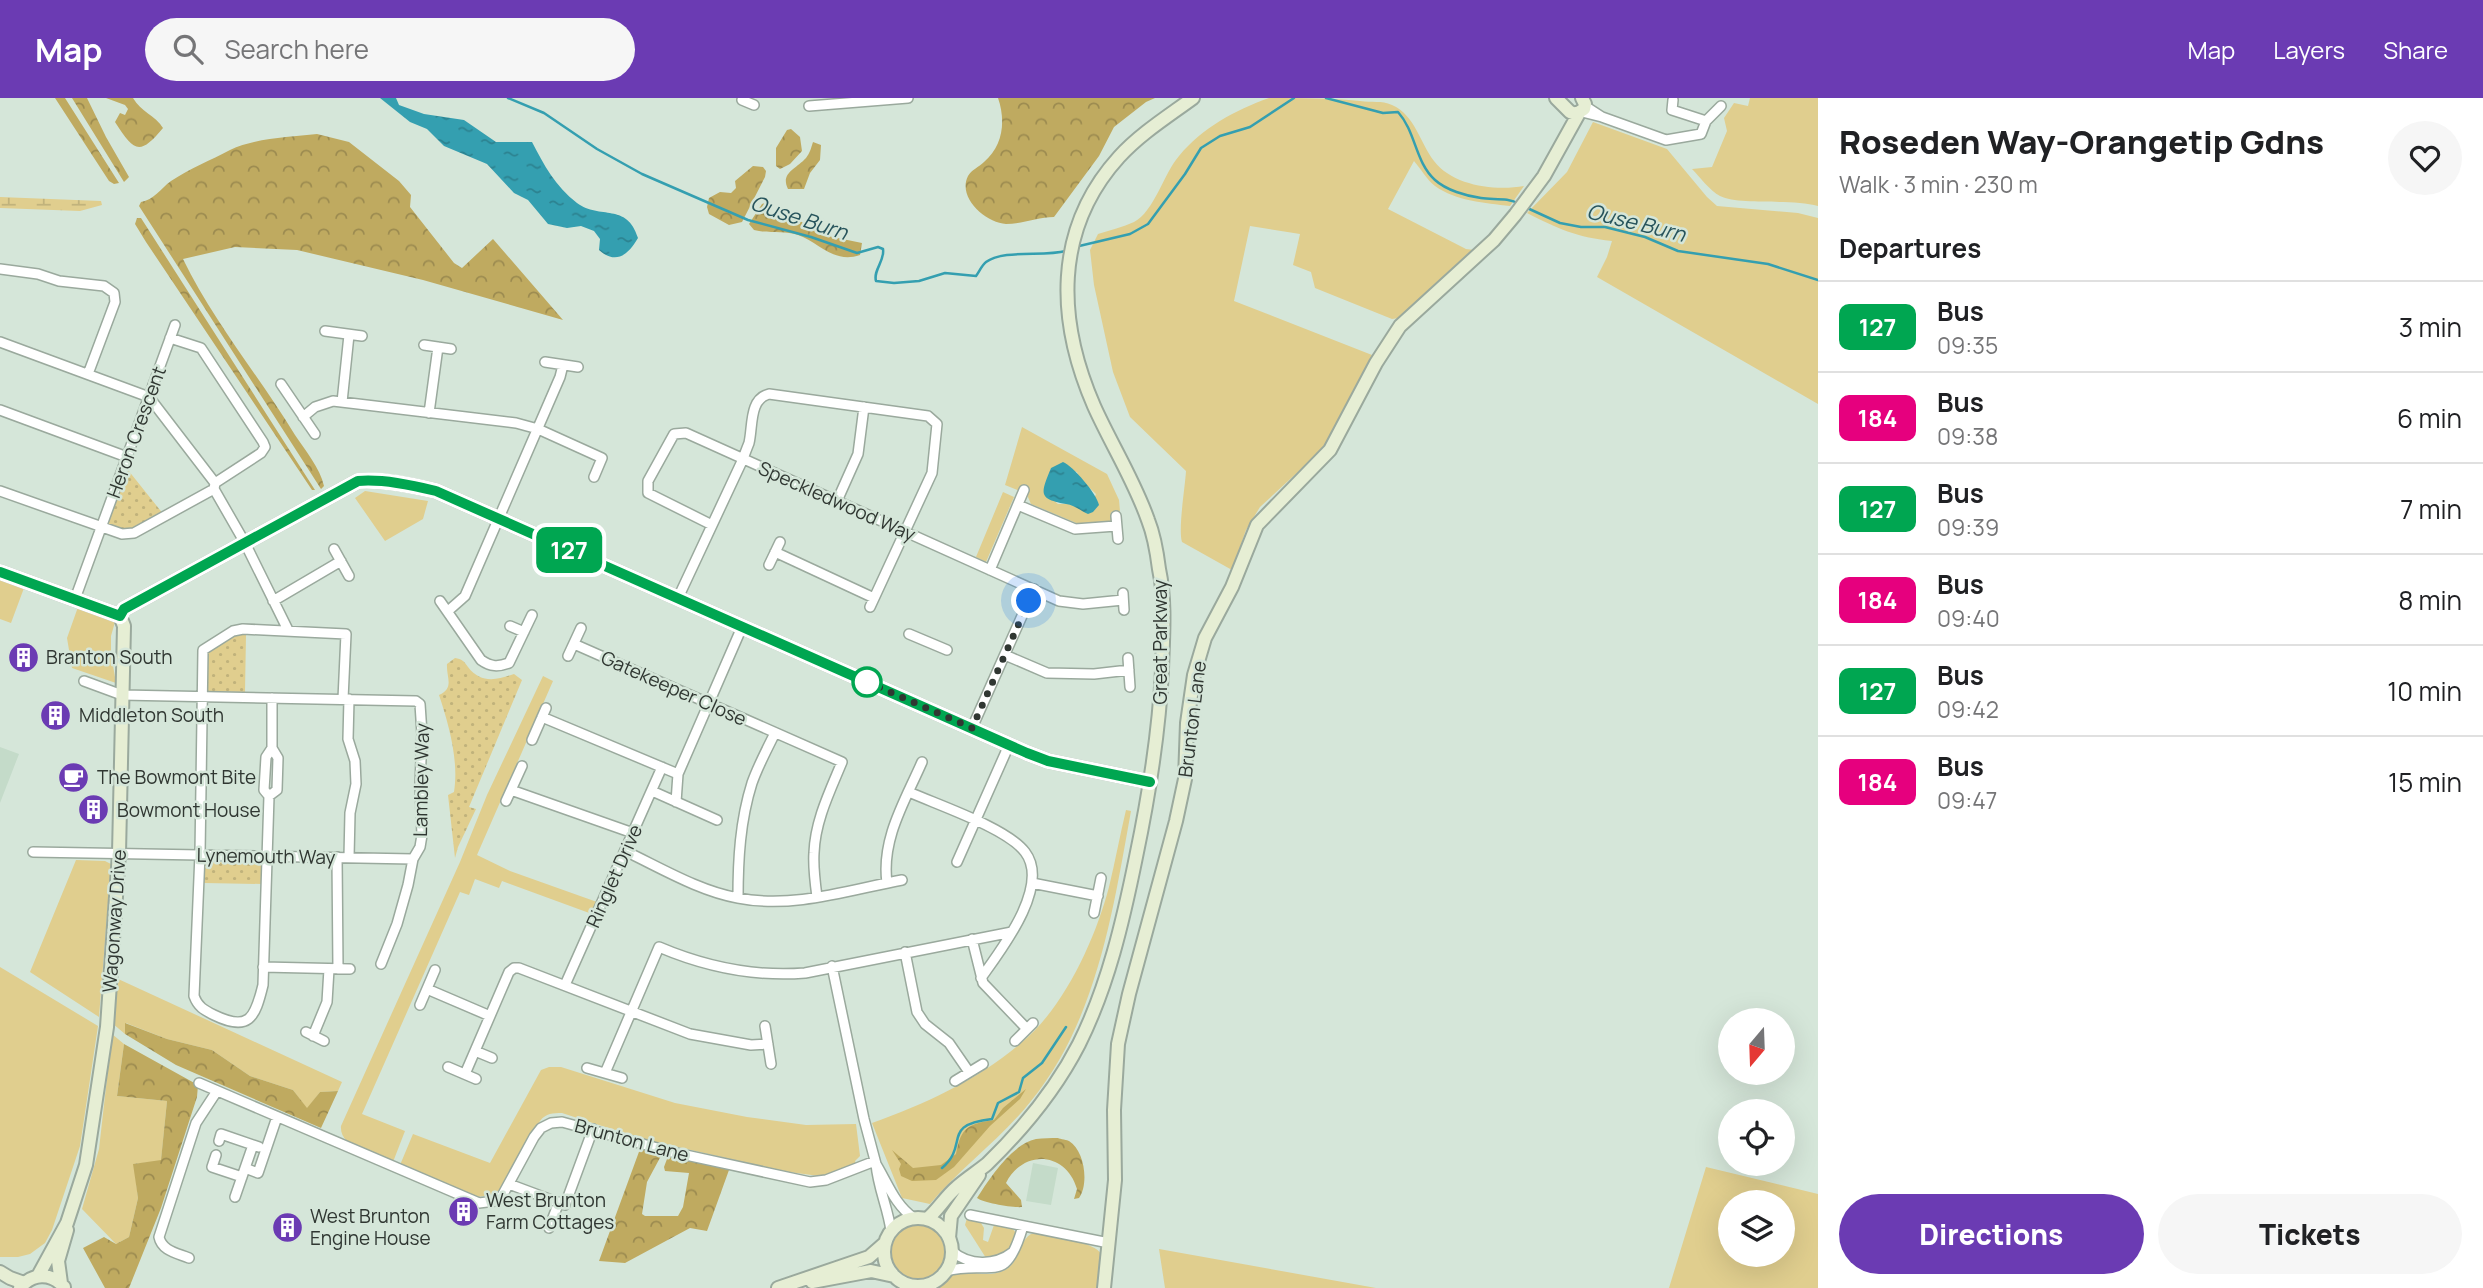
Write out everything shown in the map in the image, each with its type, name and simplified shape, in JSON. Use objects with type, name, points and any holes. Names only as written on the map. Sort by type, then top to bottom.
[{"type":"street","points":[[809,106],[908,98]]},
{"type":"street","name":"Great Parkway","points":[[780,1288],[871,1271],[916,1286],[929,1286],[946,1271],[951,1216],[985,1166],[1045,1099],[1078,1045],[1094,1010],[1127,901],[1150,782],[1160,711],[1164,627],[1161,578],[1150,523],[1095,408],[1075,357],[1067,308],[1069,265],[1077,233],[1091,199],[1117,160],[1134,142],[1193,98]]},
{"type":"street","points":[[1556,98],[1666,140],[1701,134],[1706,121],[1721,106]]},
{"type":"street","points":[[1673,100],[1672,110],[1706,121]]},
{"type":"street","points":[[741,103],[754,104]]},
{"type":"street","name":"Brunton Lane","points":[[1104,1288],[1115,1180],[1114,1111],[1118,1044],[1185,779],[1189,712],[1200,650],[1233,587],[1257,525],[1330,450],[1387,343],[1400,326],[1494,240],[1515,215],[1544,176],[1578,105]]},
{"type":"street","points":[[0,269],[37,274],[59,281],[104,286],[114,293],[115,302],[88,374]]},
{"type":"street","name":"Heron Crescent","points":[[75,599],[175,325]]},
{"type":"street","points":[[325,331],[362,336]]},
{"type":"street","points":[[341,402],[349,335]]},
{"type":"street","points":[[0,491],[122,534],[135,533],[215,486],[261,453],[265,447],[263,442],[201,348],[170,338]]},
{"type":"street","points":[[0,342],[149,397],[215,486],[288,630]]},
{"type":"street","points":[[424,345],[451,349]]},
{"type":"street","points":[[429,412],[438,347]]},
{"type":"street","points":[[545,362],[578,367]]},
{"type":"street","points":[[448,611],[465,596],[563,365]]},
{"type":"street","points":[[281,384],[315,434]]},
{"type":"street","points":[[712,525],[652,497],[646,487],[674,434],[680,433],[743,459],[755,408],[764,395],[928,416],[937,424],[932,473],[870,607]]},
{"type":"street","points":[[303,417],[323,403],[341,402],[516,423],[538,429],[602,458],[594,477]]},
{"type":"street","points":[[837,501],[859,454],[864,407]]},
{"type":"street","points":[[0,411],[127,457]]},
{"type":"street","name":"Speckledwood Way","points":[[678,598],[743,459],[1059,601],[1071,604],[1123,601]]},
{"type":"street","points":[[0,572],[120,616],[124,609],[358,481],[368,480],[436,491],[1048,761],[1150,782]]},
{"type":"street","points":[[990,569],[1024,490]]},
{"type":"street","points":[[1018,505],[1075,529],[1116,521],[1118,539]]},
{"type":"street","points":[[769,565],[780,542]]},
{"type":"street","points":[[334,549],[349,576]]},
{"type":"street","points":[[775,552],[874,598]]},
{"type":"street","points":[[274,601],[341,561]]},
{"type":"street","points":[[972,728],[1034,589]]},
{"type":"street","points":[[440,601],[481,660],[489,666],[509,663],[532,615]]},
{"type":"street","name":"Wagonway Drive","points":[[38,1276],[67,1223],[90,1148],[107,1027],[119,853],[124,626],[120,616]]},
{"type":"street","points":[[510,626],[524,632]]},
{"type":"street","points":[[676,802],[678,774],[742,627]]},
{"type":"street","points":[[568,656],[581,628]]},
{"type":"street","points":[[272,698],[272,748],[266,757],[264,790],[269,796],[269,856],[263,985],[259,1002],[245,1022],[237,1024],[226,1021],[197,1004],[194,982],[200,854],[203,650],[233,631],[288,630],[346,634],[348,739],[355,761],[356,784],[349,813],[349,857]]},
{"type":"street","points":[[909,634],[947,650]]},
{"type":"street","name":"Gatekeeper Close","points":[[573,644],[842,762],[816,834],[814,866],[817,897]]},
{"type":"street","points":[[1005,655],[1047,673],[1094,674],[1129,670]]},
{"type":"street","points":[[1128,658],[1130,687]]},
{"type":"street","points":[[84,681],[122,695],[346,699]]},
{"type":"street","name":"Lambley Way","points":[[346,699],[416,701],[420,705],[423,744],[420,785],[422,835],[420,847],[413,859],[397,924],[381,964]]},
{"type":"street","points":[[532,740],[544,712],[678,774]]},
{"type":"street","points":[[738,898],[738,854],[748,798],[775,733]]},
{"type":"street","points":[[957,862],[1009,745]]},
{"type":"street","points":[[887,883],[888,845],[922,762]]},
{"type":"street","points":[[506,801],[522,766]]},
{"type":"street","name":"Ringlet Drive","points":[[565,985],[662,767]]},
{"type":"street","points":[[511,790],[633,833]]},
{"type":"street","points":[[652,791],[717,820]]},
{"type":"street","points":[[909,792],[1005,836],[1025,852],[1030,863],[1032,883],[1027,902],[1012,932],[981,978]]},
{"type":"street","points":[[625,851],[707,889],[738,898],[769,902],[797,901],[902,880]]},
{"type":"street","name":"Lynemouth Way","points":[[33,852],[413,859]]},
{"type":"street","points":[[324,1041],[310,1034],[327,1002],[333,969],[337,857]]},
{"type":"street","points":[[1094,912],[1101,878]]},
{"type":"street","points":[[1032,883],[1097,896]]},
{"type":"street","points":[[605,1073],[659,947],[705,964],[748,973],[779,975],[1012,932]]},
{"type":"street","points":[[972,939],[983,983],[1030,1026],[1015,1041]]},
{"type":"street","points":[[905,952],[917,1012],[925,1024],[949,1043],[969,1072]]},
{"type":"street","points":[[832,966],[864,1119],[876,1163],[878,1185],[889,1217],[885,1261],[901,1282]]},
{"type":"street","points":[[263,967],[350,969]]},
{"type":"street","points":[[465,1074],[509,972],[514,968],[690,1034],[751,1045],[768,1044]]},
{"type":"street","points":[[420,1005],[435,970]]},
{"type":"street","points":[[427,989],[490,1016]]},
{"type":"street","points":[[765,1026],[771,1065]]},
{"type":"street","points":[[475,1051],[492,1058]]},
{"type":"street","points":[[955,1080],[983,1064]]},
{"type":"street","points":[[448,1067],[477,1079]]},
{"type":"street","points":[[587,1068],[622,1078]]},
{"type":"street","name":"Brunton Lane","points":[[199,1083],[469,1200],[488,1203],[502,1196],[534,1137],[541,1128],[551,1123],[562,1122],[593,1129],[641,1144],[805,1181],[826,1180],[876,1163]]},
{"type":"street","points":[[189,1258],[165,1249],[159,1237],[196,1123],[217,1091]]},
{"type":"street","points":[[216,1155],[212,1167],[258,1173],[277,1117]]},
{"type":"street","points":[[509,1184],[565,1205],[593,1129]]},
{"type":"street","points":[[219,1141],[221,1134],[266,1149]]},
{"type":"street","points":[[235,1197],[253,1145]]},
{"type":"street","points":[[876,1163],[904,1212],[940,1227],[950,1245],[965,1259],[986,1262],[1000,1260],[1015,1251]]},
{"type":"street","name":"Great Parkway","points":[[780,1288],[869,1257],[901,1223],[920,1219],[985,1166]]},
{"type":"street","points":[[549,1228],[559,1202]]},
{"type":"street","points":[[970,1215],[1109,1243]]},
{"type":"street","name":"Wagonway Drive","points":[[63,1285],[58,1261],[67,1236],[67,1223]]},
{"type":"street","points":[[946,1271],[957,1268],[987,1270],[1010,1262],[1023,1226]]},
{"type":"street","points":[[0,1272],[22,1285],[38,1276],[51,1277],[63,1285]]},
{"type":"shaded area","points":[[0,747],[19,754],[0,803]]},
{"type":"shaded area","points":[[1033,1163],[1058,1168],[1051,1205],[1026,1201]]},
{"type":"green space","points":[[55,98],[65,98],[119,183],[109,181]]},
{"type":"green space","points":[[72,98],[87,98],[129,177],[124,182]]},
{"type":"green space","points":[[106,98],[133,98],[163,128],[148,143],[137,147],[127,139],[115,122],[120,113],[125,115],[128,109],[125,105]]},
{"type":"green space","points":[[998,98],[1155,98],[1114,127],[1099,156],[1054,217],[1006,224],[998,223],[982,214],[966,193],[969,174],[990,156],[999,141],[1002,115]]},
{"type":"green space","points":[[1269,98],[1388,103],[1406,115],[1434,161],[1452,176],[1488,187],[1524,186],[1510,206],[1471,200],[1452,195],[1435,186],[1414,161],[1388,209],[1466,249],[1474,250],[1399,318],[1392,319],[1315,288],[1311,272],[1293,265],[1300,234],[1250,226],[1234,301],[1372,355],[1328,444],[1260,507],[1246,530],[1232,570],[1182,542],[1181,518],[1186,471],[1130,417],[1113,372],[1094,285],[1090,250],[1098,234],[1130,224],[1141,217],[1174,163],[1198,137],[1232,114]]},
{"type":"green space","points":[[1750,98],[1818,98],[1818,206],[1795,202],[1729,199],[1713,191],[1692,169],[1712,167],[1727,131],[1724,118],[1734,103],[1748,106]]},
{"type":"green space","points":[[1593,122],[1667,149],[1717,206],[1798,213],[1818,218],[1818,404],[1597,277],[1612,241],[1568,232],[1527,213],[1567,172]]},
{"type":"green space","points":[[791,129],[800,137],[802,151],[790,164],[780,169],[776,166],[776,148],[787,130]]},
{"type":"green space","points":[[317,134],[349,142],[399,181],[411,195],[410,207],[454,263],[462,268],[493,239],[563,320],[423,280],[297,250],[235,247],[183,259],[222,326],[316,466],[324,486],[321,489],[139,206],[178,177],[230,150],[250,143]]},
{"type":"green space","points":[[813,142],[821,145],[820,160],[810,173],[804,189],[788,189],[788,175],[806,158]]},
{"type":"green space","points":[[753,166],[763,167],[766,171],[765,177],[742,222],[729,225],[709,214],[709,198],[720,192],[731,193],[736,188],[735,181]]},
{"type":"green space","points":[[0,197],[101,201],[102,205],[80,211],[0,208]]},
{"type":"green space","points":[[765,203],[776,216],[798,220],[828,236],[862,243],[860,255],[842,257],[798,235],[754,230],[749,224]]},
{"type":"green space","points":[[137,218],[141,218],[315,490],[312,490],[146,242],[135,224]]},
{"type":"green space","points":[[1022,427],[1107,474],[1119,500],[1120,511],[1111,512],[1108,524],[1081,525],[1031,504],[1027,495],[1029,488],[1022,486],[1020,491],[1005,485]],"holes":[[[1051,468],[1077,472],[1079,478],[1096,494],[1088,513],[1070,504],[1058,504],[1044,492]]]},
{"type":"green space","points":[[128,470],[164,515],[158,519],[153,517],[136,527],[135,532],[109,528],[108,522]]},
{"type":"green space","points":[[365,491],[428,501],[423,519],[385,541],[355,498]]},
{"type":"green space","points":[[1003,492],[1014,497],[986,562],[976,557]]},
{"type":"green space","points":[[0,579],[24,588],[11,623],[0,619]]},
{"type":"green space","points":[[78,607],[115,622],[111,636],[111,654],[116,683],[72,668],[67,638]]},
{"type":"green space","points":[[236,635],[246,635],[245,692],[206,691],[206,651]]},
{"type":"green space","points":[[455,658],[484,678],[495,679],[514,674],[522,680],[469,807],[476,809],[455,858],[448,795],[454,792],[454,756],[439,695],[448,686],[447,664]]},
{"type":"green space","points":[[543,676],[553,681],[477,855],[510,871],[597,902],[592,914],[502,881],[499,888],[475,879],[469,895],[460,892],[362,1114],[405,1131],[393,1162],[352,1145],[342,1134],[341,1126],[460,862],[487,795]]},
{"type":"green space","points":[[1126,810],[1131,811],[1099,963],[1072,1036],[1054,1069],[1019,1115],[930,1204],[902,1198],[872,1123],[912,1108],[969,1080],[1021,1043],[1051,1011],[1076,972],[1095,929],[1109,887]]},
{"type":"green space","points":[[204,858],[262,859],[262,884],[204,883]]},
{"type":"green space","points":[[76,860],[105,861],[111,864],[99,1017],[30,972]]},
{"type":"green space","points":[[0,967],[98,1026],[80,1146],[52,1230],[45,1243],[30,1254],[18,1257],[0,1257]]},
{"type":"green space","points":[[116,978],[342,1082],[338,1091],[320,1092],[307,1109],[293,1090],[250,1076],[212,1050],[167,1039],[126,1023],[125,1034],[112,1023]]},
{"type":"green space","points":[[125,1023],[167,1039],[212,1050],[250,1076],[293,1090],[307,1108],[320,1092],[338,1091],[321,1128],[176,1065],[125,1034]]},
{"type":"green space","points":[[112,1034],[124,1044],[117,1096],[167,1101],[161,1161],[134,1164],[138,1198],[129,1237],[116,1244],[82,1209],[99,1149]]},
{"type":"green space","points":[[124,1044],[198,1085],[197,1097],[161,1208],[129,1288],[105,1288],[83,1248],[104,1237],[116,1244],[129,1237],[138,1198],[133,1164],[161,1160],[167,1101],[117,1096]]},
{"type":"green space","points":[[561,1067],[675,1103],[747,1117],[806,1125],[856,1124],[860,1156],[855,1161],[856,1164],[819,1176],[789,1172],[642,1139],[562,1113],[553,1113],[542,1118],[505,1185],[493,1195],[476,1197],[400,1165],[413,1134],[490,1163],[541,1070]]},
{"type":"green space","points":[[1026,1089],[1020,1099],[990,1126],[954,1167],[936,1180],[912,1181],[901,1176],[901,1164],[892,1150],[913,1168],[941,1165],[956,1154],[960,1138],[967,1128],[994,1120],[1003,1108]]},
{"type":"green space","points":[[1058,1138],[1074,1146],[1082,1160],[1084,1185],[1079,1198],[1074,1199],[1077,1189],[1064,1167],[1044,1159],[1023,1164],[1013,1172],[1006,1183],[1021,1200],[1022,1207],[999,1205],[977,1198],[1002,1163],[1018,1148],[1036,1139]]},
{"type":"green space","points":[[640,1149],[662,1154],[647,1182],[642,1214],[645,1216],[678,1216],[683,1207],[689,1173],[665,1171],[667,1159],[671,1156],[729,1170],[707,1231],[690,1228],[625,1263],[599,1261]]},
{"type":"green space","points":[[1706,1167],[1718,1170],[1718,1176],[1743,1176],[1818,1194],[1818,1288],[1669,1288]]},
{"type":"green space","points":[[967,1218],[981,1223],[984,1228],[983,1240],[988,1242],[994,1225],[1012,1228],[1016,1233],[1012,1245],[1002,1255],[986,1258],[965,1225]]},
{"type":"green space","points":[[913,1224],[923,1224],[938,1232],[944,1241],[944,1263],[938,1272],[923,1280],[913,1280],[895,1268],[890,1257],[890,1247],[902,1229]]},
{"type":"green space","points":[[1031,1234],[1069,1239],[1097,1250],[1101,1254],[1102,1262],[1097,1288],[937,1288],[955,1274],[986,1274],[1005,1270],[1010,1267],[1023,1242]]},
{"type":"green space","points":[[1159,1249],[1376,1288],[1165,1288]]},
{"type":"water","points":[[380,98],[396,98],[399,105],[424,114],[464,120],[496,142],[532,142],[562,190],[586,208],[612,213],[627,220],[638,238],[626,253],[611,257],[599,250],[600,239],[594,231],[581,226],[567,228],[548,224],[528,200],[514,193],[487,164],[444,146],[427,129],[410,122]]},
{"type":"water","points":[[1063,462],[1078,474],[1094,494],[1099,505],[1093,512],[1088,514],[1046,497],[1045,483],[1051,468]]},
{"type":"waterway","name":"Ouse Burn","points":[[508,98],[544,113],[597,149],[642,174],[748,220],[857,253],[878,247],[883,249],[876,281],[919,281],[945,273],[976,276],[985,263],[994,258],[1013,254],[1066,251]]},
{"type":"waterway","name":"Ouse Burn","points":[[1075,247],[1130,234],[1148,224],[1201,148],[1220,136],[1250,127],[1294,98]]},
{"type":"waterway","name":"Ouse Burn","points":[[1326,98],[1383,113],[1398,112],[1409,129],[1423,165],[1440,184],[1469,196],[1519,204]]},
{"type":"waterway","name":"Ouse Burn","points":[[1525,207],[1560,223],[1581,227],[1605,227],[1645,237],[1678,251],[1768,264],[1818,280]]},
{"type":"waterway","points":[[942,1168],[950,1159],[961,1131],[976,1122],[992,1119],[998,1103],[1019,1092],[1023,1078],[1042,1063],[1066,1027]]},
{"type":"bus line","name":"127","points":[[0,572],[120,616],[124,609],[348,485],[368,480],[424,488],[1027,753],[1048,761],[1150,782]]},
{"type":"place","name":"Branton South","points":[[23,657]]},
{"type":"place","name":"Middleton South","points":[[56,715]]},
{"type":"place","name":"The Bowmont Bite","points":[[74,777]]},
{"type":"place","name":"Bowmont House","points":[[94,810]]},
{"type":"place","name":"West Brunton Farm Cottages","points":[[463,1211]]},
{"type":"place","name":"West Brunton Engine House","points":[[287,1227]]},
{"type":"route","points":[[867,682],[856,677],[972,728],[1029,601]]}]
